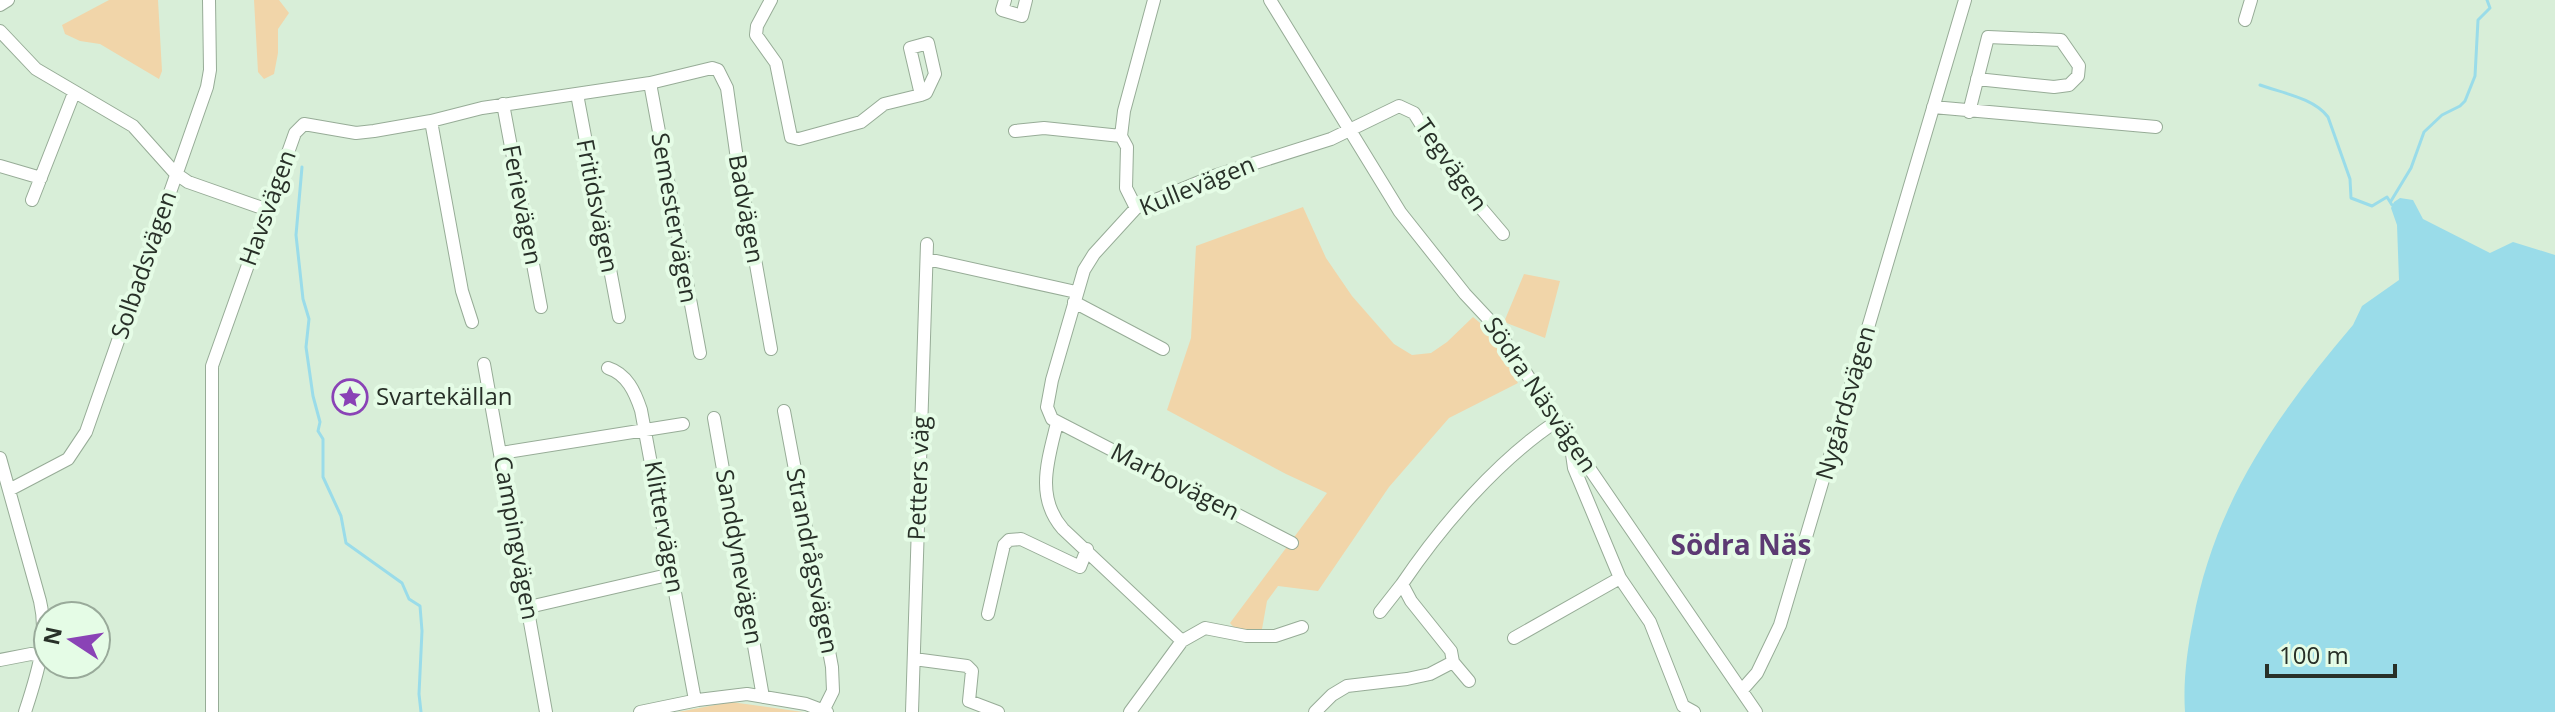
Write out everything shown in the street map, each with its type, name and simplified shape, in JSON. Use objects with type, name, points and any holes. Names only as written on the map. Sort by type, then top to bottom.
[{"type":"street","points":[[0,5],[8,0]]},
{"type":"street","name":"Solbadsvägen","points":[[6,495],[62,463],[82,440],[207,87],[210,70],[209,0]]},
{"type":"street","points":[[771,0],[757,26],[756,35],[776,63],[791,137],[799,139],[861,122],[884,104],[921,95]]},
{"type":"street","points":[[1005,0],[1002,10],[1022,16],[1026,0]]},
{"type":"street","points":[[1136,208],[1126,188],[1127,147],[1121,136],[1124,111],[1154,0]]},
{"type":"street","name":"Södra Näsvägen","points":[[1270,0],[1409,226],[1495,326],[1756,712]]},
{"type":"street","name":"Nygårdsvägen","points":[[1742,690],[1757,673],[1780,625],[1965,0]]},
{"type":"street","points":[[2245,20],[2251,0]]},
{"type":"street","points":[[0,31],[36,69],[133,126],[175,173],[188,182],[268,210]]},
{"type":"street","points":[[1969,112],[1977,79],[1988,37],[2061,40],[2079,66],[2078,76],[2069,85],[2054,87],[1977,79]]},
{"type":"street","name":"Havsvägen","points":[[212,712],[210,376],[221,336],[295,133],[304,124],[356,133],[431,121],[503,104],[650,83],[708,69],[718,70]]},
{"type":"street","name":"Badvägen","points":[[718,70],[727,88],[771,349]]},
{"type":"street","name":"Semestervägen","points":[[650,83],[700,353]]},
{"type":"street","points":[[32,200],[74,93]]},
{"type":"street","name":"Fritidsvägen","points":[[577,94],[619,317]]},
{"type":"street","name":"Ferievägen","points":[[503,104],[541,307]]},
{"type":"street","name":"Tegvägen","points":[[1350,130],[1399,106],[1412,111],[1452,174],[1503,234]]},
{"type":"street","points":[[1933,107],[2156,127]]},
{"type":"street","points":[[431,121],[462,291],[472,322]]},
{"type":"street","points":[[1015,131],[1044,128],[1121,136]]},
{"type":"street","name":"Kullevägen","points":[[1057,423],[1047,407],[1084,270],[1094,254],[1136,208],[1214,176],[1331,139],[1350,130]]},
{"type":"street","points":[[0,166],[41,178]]},
{"type":"street","name":"Petters väg","points":[[912,712],[927,244]]},
{"type":"street","points":[[927,259],[1075,297],[1163,349]]},
{"type":"street","name":"Campingvägen","points":[[484,364],[546,712]]},
{"type":"street","name":"Klittervägen","points":[[608,368],[631,386],[639,402],[695,700]]},
{"type":"street","name":"Strandrågsvägen","points":[[784,411],[832,667],[833,691],[826,711]]},
{"type":"street","name":"Sanddynevägen","points":[[714,418],[763,697]]},
{"type":"street","points":[[1380,612],[1466,503],[1508,459],[1557,421]]},
{"type":"street","points":[[1057,423],[1044,482],[1046,496],[1057,522],[1182,641]]},
{"type":"street","name":"Marbovägen","points":[[1057,423],[1183,484],[1292,543]]},
{"type":"street","points":[[501,453],[683,424]]},
{"type":"street","points":[[1570,440],[1574,468],[1620,578],[1650,622],[1683,706],[1694,712]]},
{"type":"street","points":[[0,458],[6,495],[38,600]]},
{"type":"street","points":[[988,614],[1004,545],[1009,540],[1021,539],[1080,567],[1087,549]]},
{"type":"street","points":[[529,607],[672,574]]},
{"type":"street","points":[[1514,638],[1620,578]]},
{"type":"street","points":[[1402,584],[1469,681]]},
{"type":"street","points":[[1130,712],[1182,641],[1205,628],[1236,636],[1275,636],[1302,627]]},
{"type":"street","points":[[0,660],[32,654]]},
{"type":"street","points":[[914,659],[967,666],[972,671],[969,701],[998,712]]},
{"type":"street","points":[[1315,712],[1332,695],[1347,686],[1407,679],[1438,671],[1453,662]]},
{"type":"street","points":[[25,712],[34,680]]},
{"type":"street","points":[[640,712],[730,695],[763,697],[826,711]]},
{"type":"shaded area","points":[[109,0],[158,0],[162,71],[159,79],[100,44],[80,41],[65,34],[62,25]]},
{"type":"shaded area","points":[[254,0],[279,0],[289,13],[278,29],[274,74],[264,79],[258,72]]},
{"type":"shaded area","points":[[1303,207],[1326,258],[1352,296],[1394,344],[1412,355],[1431,353],[1473,317],[1485,327],[1518,383],[1449,418],[1389,487],[1318,591],[1278,586],[1267,601],[1262,629],[1240,630],[1230,623],[1327,493],[1167,410],[1191,338],[1196,246]]},
{"type":"shaded area","points":[[1524,274],[1560,281],[1545,338],[1504,322]]},
{"type":"shaded area","points":[[731,702],[803,712],[678,712]]},
{"type":"water","points":[[2400,198],[2413,200],[2423,219],[2490,253],[2513,242],[2555,255],[2555,712],[2185,712],[2185,677],[2191,632],[2216,537],[2252,462],[2274,427],[2353,325],[2362,306],[2399,280],[2397,225],[2391,208]]},
{"type":"waterway","points":[[2391,201],[2411,168],[2424,132],[2442,115],[2465,101],[2475,76],[2478,20],[2490,8],[2487,0]]},
{"type":"waterway","points":[[2260,85],[2297,97],[2322,110],[2328,117],[2350,179],[2351,198],[2372,206],[2387,197],[2392,205]]},
{"type":"waterway","points":[[302,167],[296,235],[303,299],[309,319],[306,347],[320,422],[318,431],[323,439],[323,477],[341,516],[346,543],[402,583],[409,599],[420,606],[421,712]]},
{"type":"place","name":"Svartekällan","points":[[350,397]]},
{"type":"district","name":"Södra Näs","points":[[1741,545]]}]
